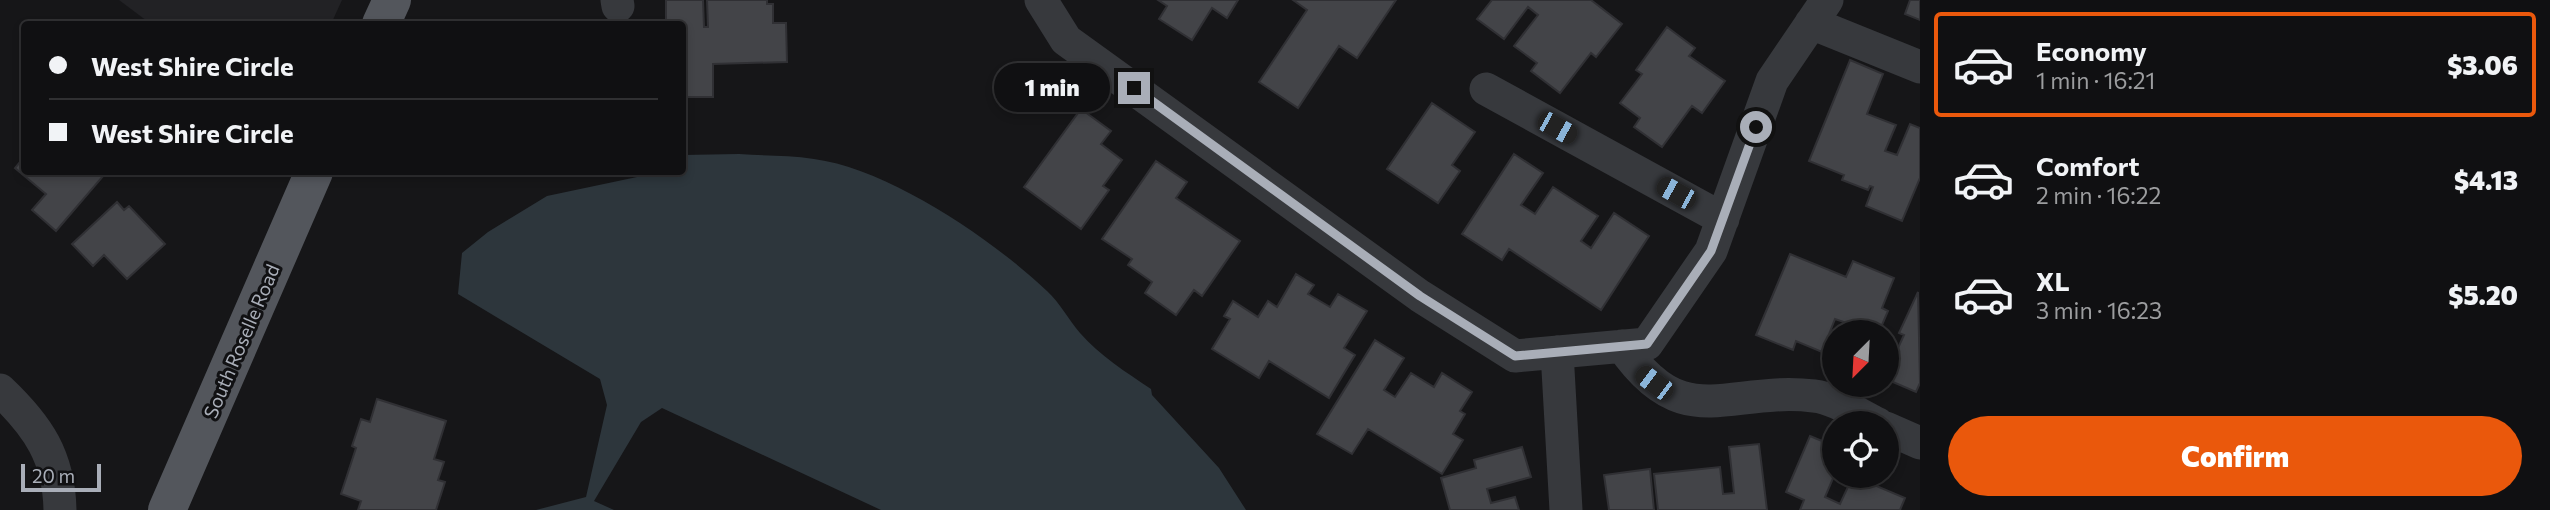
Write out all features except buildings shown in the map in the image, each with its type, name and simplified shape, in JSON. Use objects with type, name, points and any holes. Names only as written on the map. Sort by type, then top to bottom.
[{"type":"main road","points":[[382,21],[392,0]]},
{"type":"main road","name":"South Roselle Road","points":[[167,510],[313,175]]},
{"type":"street","points":[[1041,0],[1066,40],[1420,296],[1515,356],[1647,344],[1711,251],[1772,80],[1819,11],[1920,67]]},
{"type":"street","points":[[1486,89],[1723,219]]},
{"type":"street","points":[[1622,346],[1642,374],[1667,393],[1694,401],[1778,395],[1817,396],[1850,411]]},
{"type":"street","points":[[1557,352],[1566,510]]},
{"type":"street","points":[[0,390],[22,411],[47,447],[60,479],[60,510]]},
{"type":"street","points":[[1899,434],[1920,443]]},
{"type":"shaded area","points":[[119,0],[342,0],[332,21],[147,21]]},
{"type":"shaded area","points":[[739,154],[805,158],[843,165],[906,191],[938,209],[1024,271],[1047,291],[1096,349],[1151,389],[1152,395],[1219,468],[1246,510],[881,510],[662,408],[641,422],[594,501],[614,510],[536,510],[586,497],[607,405],[600,379],[458,294],[462,253],[488,232],[547,196],[641,175],[686,175],[686,155]]},
{"type":"route","points":[[1134,88],[1420,296],[1515,356],[1647,344],[1711,251],[1756,127]]}]
